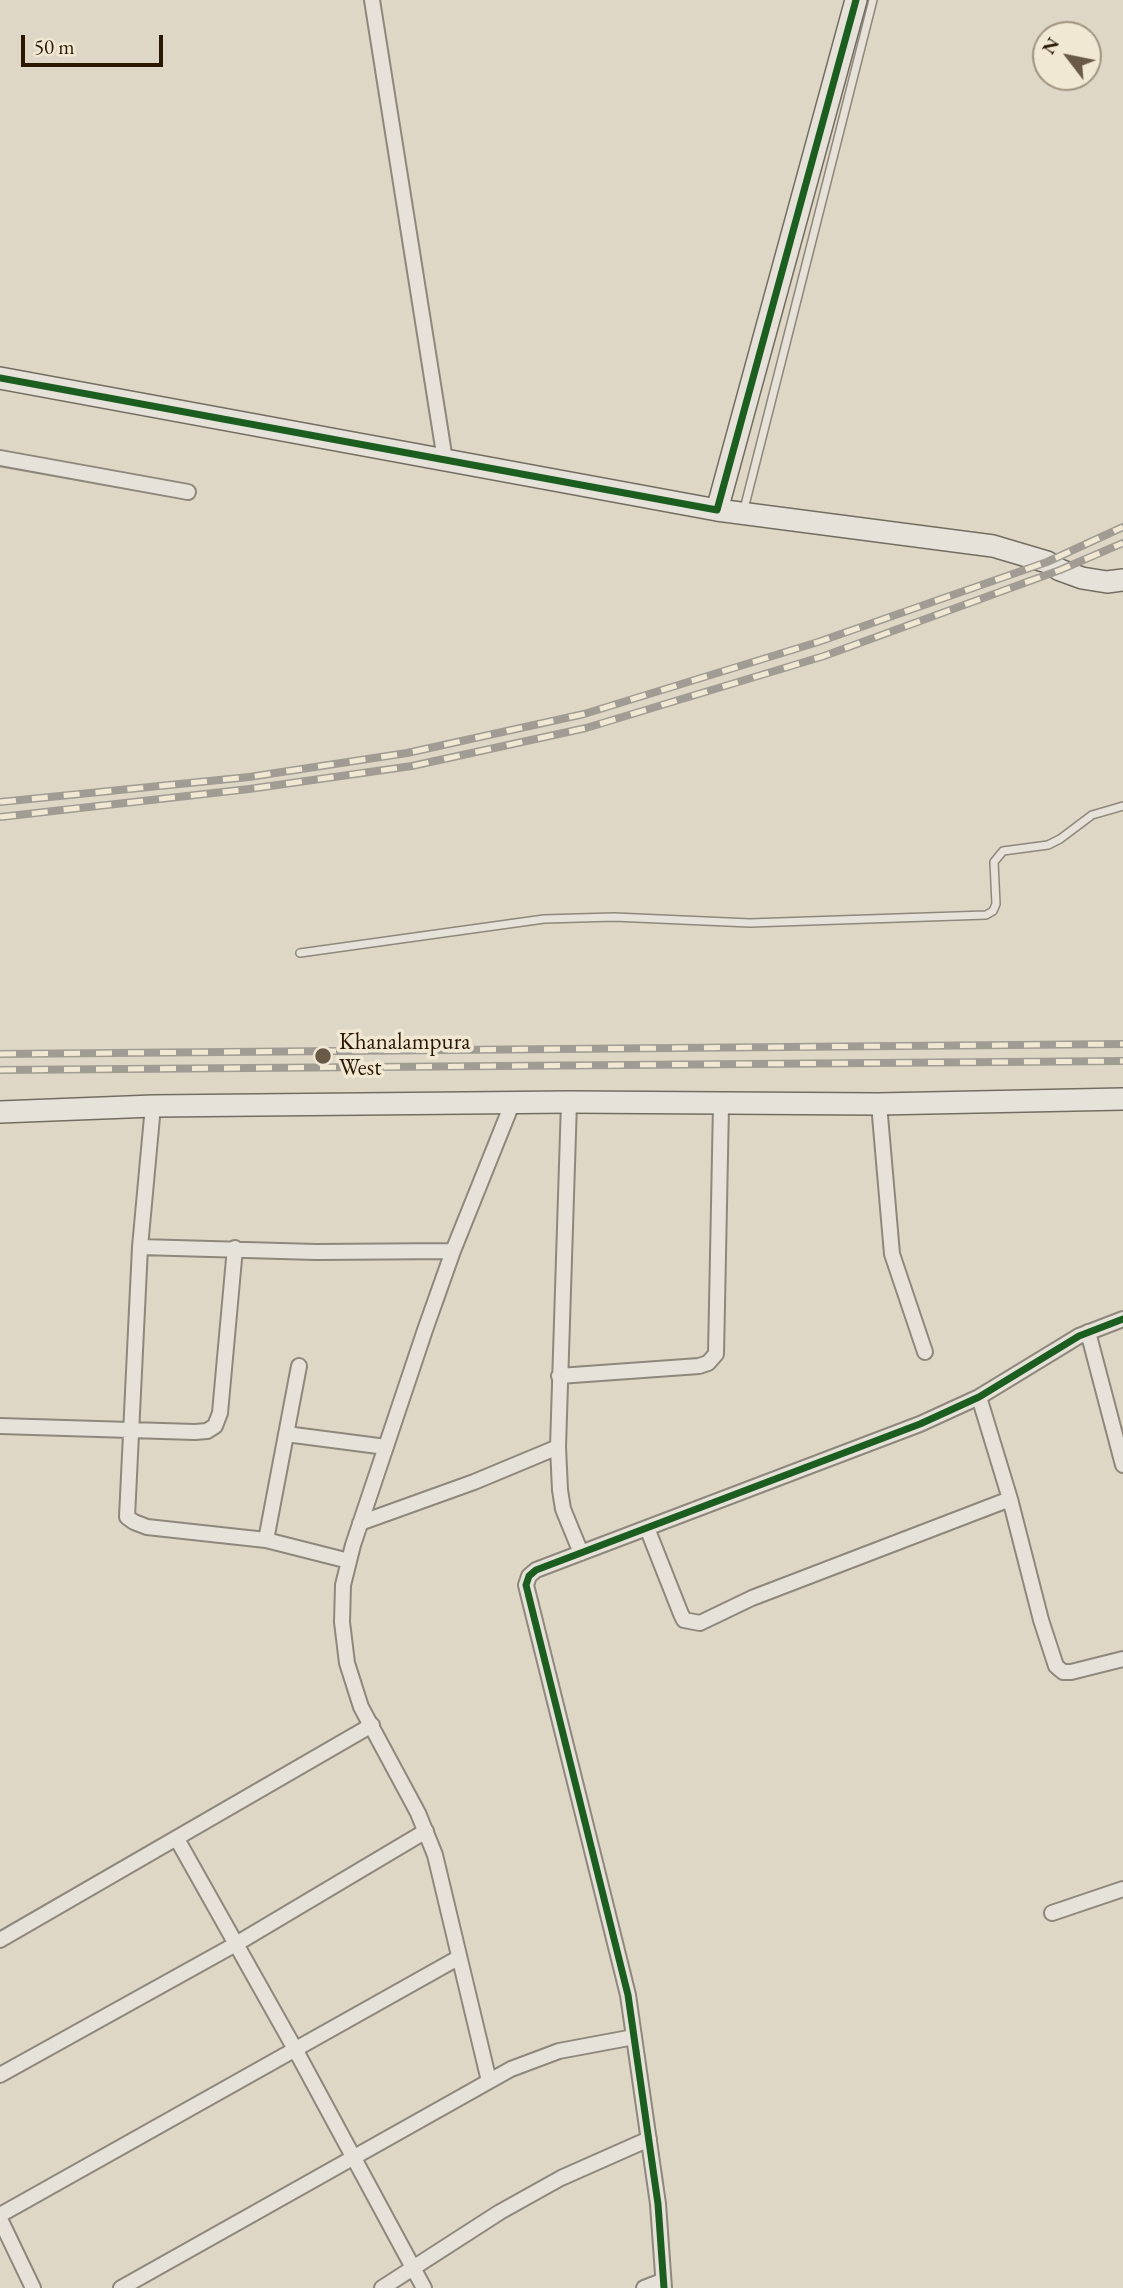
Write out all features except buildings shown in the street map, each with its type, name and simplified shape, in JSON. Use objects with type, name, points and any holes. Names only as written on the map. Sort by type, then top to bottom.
[{"type":"street","points":[[372,0],[445,460]]},
{"type":"street","points":[[717,510],[856,0]]},
{"type":"street","points":[[0,378],[717,510],[993,546],[1047,562],[1082,578],[1107,582],[1123,580]]},
{"type":"street","points":[[0,458],[188,492]]},
{"type":"street","points":[[0,1112],[153,1106],[569,1102],[879,1104],[1123,1099]]},
{"type":"street","points":[[569,1102],[558,1447],[560,1490],[564,1509],[581,1553]]},
{"type":"street","points":[[489,2081],[435,1855],[426,1830],[361,1707],[347,1663],[342,1585],[360,1522],[453,1251],[512,1104]]},
{"type":"street","points":[[879,1104],[892,1254],[925,1352]]},
{"type":"street","points":[[559,1376],[699,1366],[708,1363],[716,1354],[721,1105]]},
{"type":"street","points":[[153,1106],[140,1247],[127,1517],[147,1527],[266,1540],[349,1561]]},
{"type":"street","points":[[140,1247],[316,1252],[453,1251]]},
{"type":"street","points":[[0,1426],[195,1432],[207,1431],[215,1426],[220,1413],[235,1248]]},
{"type":"street","points":[[644,2288],[663,2284],[663,2260],[628,1994],[526,1585],[529,1576],[536,1570],[920,1424],[979,1398],[1088,1332],[1123,1319]]},
{"type":"street","points":[[1088,1332],[1123,1465]]},
{"type":"street","points":[[266,1540],[299,1366]]},
{"type":"street","points":[[979,1398],[1056,1666],[1063,1672],[1071,1672],[1123,1659]]},
{"type":"street","points":[[286,1434],[386,1447]]},
{"type":"street","points":[[360,1522],[474,1482],[558,1447]]},
{"type":"street","points":[[647,1528],[684,1620],[700,1623],[752,1598],[1010,1499]]},
{"type":"street","points":[[0,1940],[372,1726]]},
{"type":"street","points":[[0,2075],[236,1944],[426,1830]]},
{"type":"street","points":[[177,1839],[295,2049],[424,2288]]},
{"type":"street","points":[[1052,1913],[1123,1889]]},
{"type":"street","points":[[33,2288],[0,2217],[458,1958]]},
{"type":"street","points":[[121,2288],[511,2070],[559,2051],[634,2038]]},
{"type":"street","points":[[382,2288],[500,2212],[561,2178],[649,2139]]},
{"type":"lane","points":[[743,513],[873,0]]},
{"type":"lane","points":[[300,953],[544,919],[614,917],[750,923],[986,915],[993,911],[996,904],[994,862],[1003,851],[1048,845],[1092,816],[1123,806]]},
{"type":"railway","points":[[0,802],[249,777],[407,753],[584,714],[818,642],[1047,562],[1123,527]]},
{"type":"railway","points":[[0,817],[249,789],[412,766],[586,728],[824,656],[1060,570],[1123,543]]},
{"type":"railway","points":[[0,1054],[1123,1044]]},
{"type":"railway","points":[[0,1070],[1123,1061]]},
{"type":"cycle path","points":[[0,378],[717,510],[856,0]]},
{"type":"cycle path","points":[[664,2288],[658,2204],[628,1995],[526,1585],[529,1576],[536,1570],[920,1424],[979,1397],[1079,1336],[1123,1319]]},
{"type":"place","name":"Khanalampura West","points":[[323,1056]]}]
